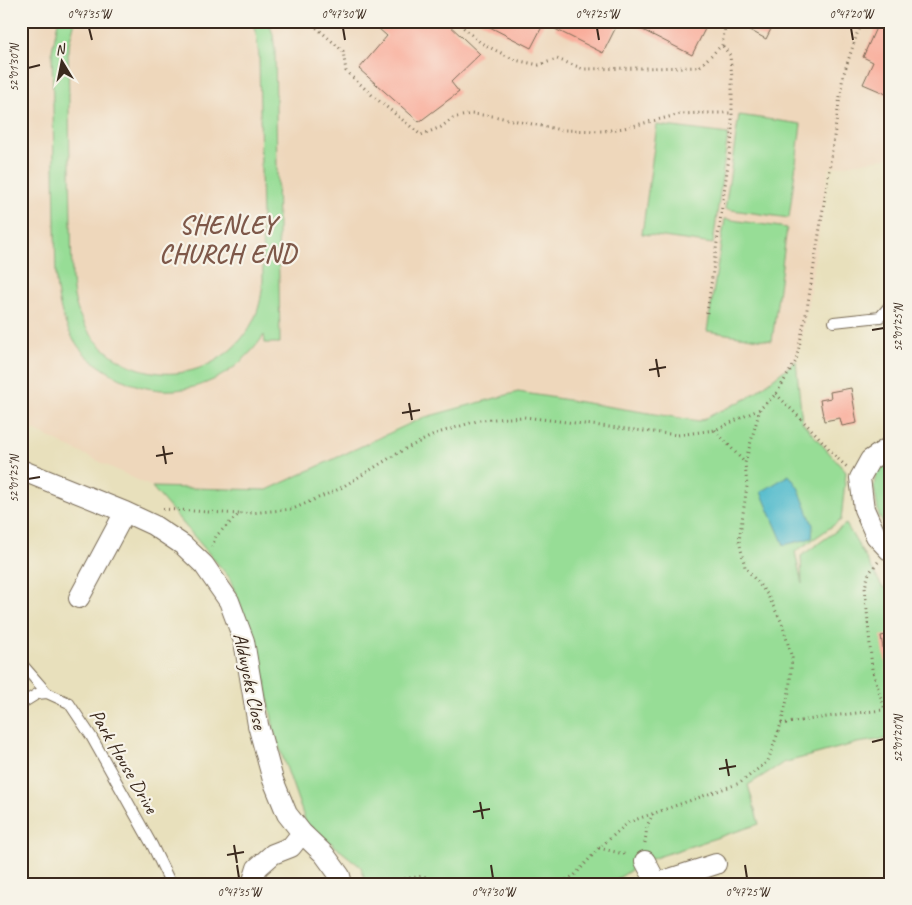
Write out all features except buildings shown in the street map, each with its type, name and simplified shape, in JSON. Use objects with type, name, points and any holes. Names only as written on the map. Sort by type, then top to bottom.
[{"type":"street","points":[[890,550],[876,536],[864,509],[860,478],[870,460],[891,446]]},
{"type":"street","name":"Aldwycks Close","points":[[21,470],[153,525],[183,545],[204,565],[230,602],[244,641],[258,725],[273,780],[287,814],[302,833],[324,854],[340,876],[342,884]]},
{"type":"street","points":[[79,598],[125,512]]},
{"type":"street","points":[[252,884],[257,868],[273,854],[291,847],[302,833]]},
{"type":"street","points":[[645,861],[655,883],[716,864]]},
{"type":"lane","points":[[834,322],[880,318],[891,304]]},
{"type":"lane","points":[[21,663],[47,693]]},
{"type":"lane","points":[[21,704],[37,694],[47,693]]},
{"type":"lane","name":"Park House Drive","points":[[47,693],[69,703],[152,845],[171,884]]},
{"type":"path","points":[[309,21],[343,51],[346,71],[421,135],[441,127],[453,118],[471,114],[493,116],[561,130],[604,131],[681,114],[732,113]]},
{"type":"path","points":[[456,21],[481,43],[516,60],[539,65],[556,59],[584,69],[699,67],[722,44],[726,21]]},
{"type":"path","points":[[211,550],[216,536],[239,514],[293,509],[339,489],[403,450],[438,433],[480,420],[524,416],[678,435],[715,430],[760,409],[776,394],[796,360],[812,280],[843,76],[857,34],[864,21]]},
{"type":"path","points":[[707,313],[732,136],[730,55],[722,44]]},
{"type":"path","points":[[776,394],[816,434],[838,460],[860,478]]},
{"type":"path","points":[[557,884],[574,876],[599,848],[629,822],[740,783],[768,761],[781,724],[789,692],[792,658],[782,623],[767,594],[745,567],[739,541],[747,486],[744,463],[760,409]]},
{"type":"path","points":[[715,430],[744,463]]},
{"type":"path","points":[[885,710],[872,670],[865,587],[869,573],[890,550]]},
{"type":"path","points":[[781,724],[891,709]]},
{"type":"path","points":[[599,848],[645,861],[647,826],[653,813]]},
{"type":"path","points":[[370,884],[423,876],[445,884]]},
{"type":"shaded area","points":[[21,21],[891,21],[891,157],[829,168],[807,309],[796,361],[748,398],[699,421],[518,392],[449,408],[397,427],[323,473],[267,490],[152,487],[21,424]]},
{"type":"green space","points":[[58,21],[75,21],[68,48],[72,280],[77,308],[81,319],[96,341],[110,354],[127,364],[145,370],[165,373],[184,372],[203,367],[221,357],[232,349],[245,334],[258,308],[263,280],[259,56],[252,21],[269,21],[275,50],[280,343],[265,343],[264,335],[249,354],[232,369],[213,380],[193,387],[172,390],[150,389],[128,382],[99,366],[87,356],[73,339],[58,298],[56,281],[52,51]]},
{"type":"green space","points":[[739,115],[801,124],[789,218],[725,209]]},
{"type":"green space","points":[[657,125],[728,134],[713,244],[642,234]]},
{"type":"green space","points":[[725,219],[787,228],[772,341],[707,331]]},
{"type":"green space","points":[[796,361],[802,422],[846,472],[841,520],[795,552],[802,584],[801,556],[846,524],[883,588],[891,586],[891,738],[857,743],[783,763],[748,785],[759,824],[645,861],[614,881],[601,884],[366,884],[361,867],[306,823],[275,735],[260,654],[229,577],[152,487],[267,490],[422,418],[518,392],[699,421],[748,398]]},
{"type":"green space","points":[[891,449],[891,536],[879,516],[874,487],[877,467]]},
{"type":"water","points":[[789,475],[798,487],[813,525],[812,538],[784,545],[761,492]]},
{"type":"district","name":"SHENLEY CHURCH END","points":[[228,240]]}]
